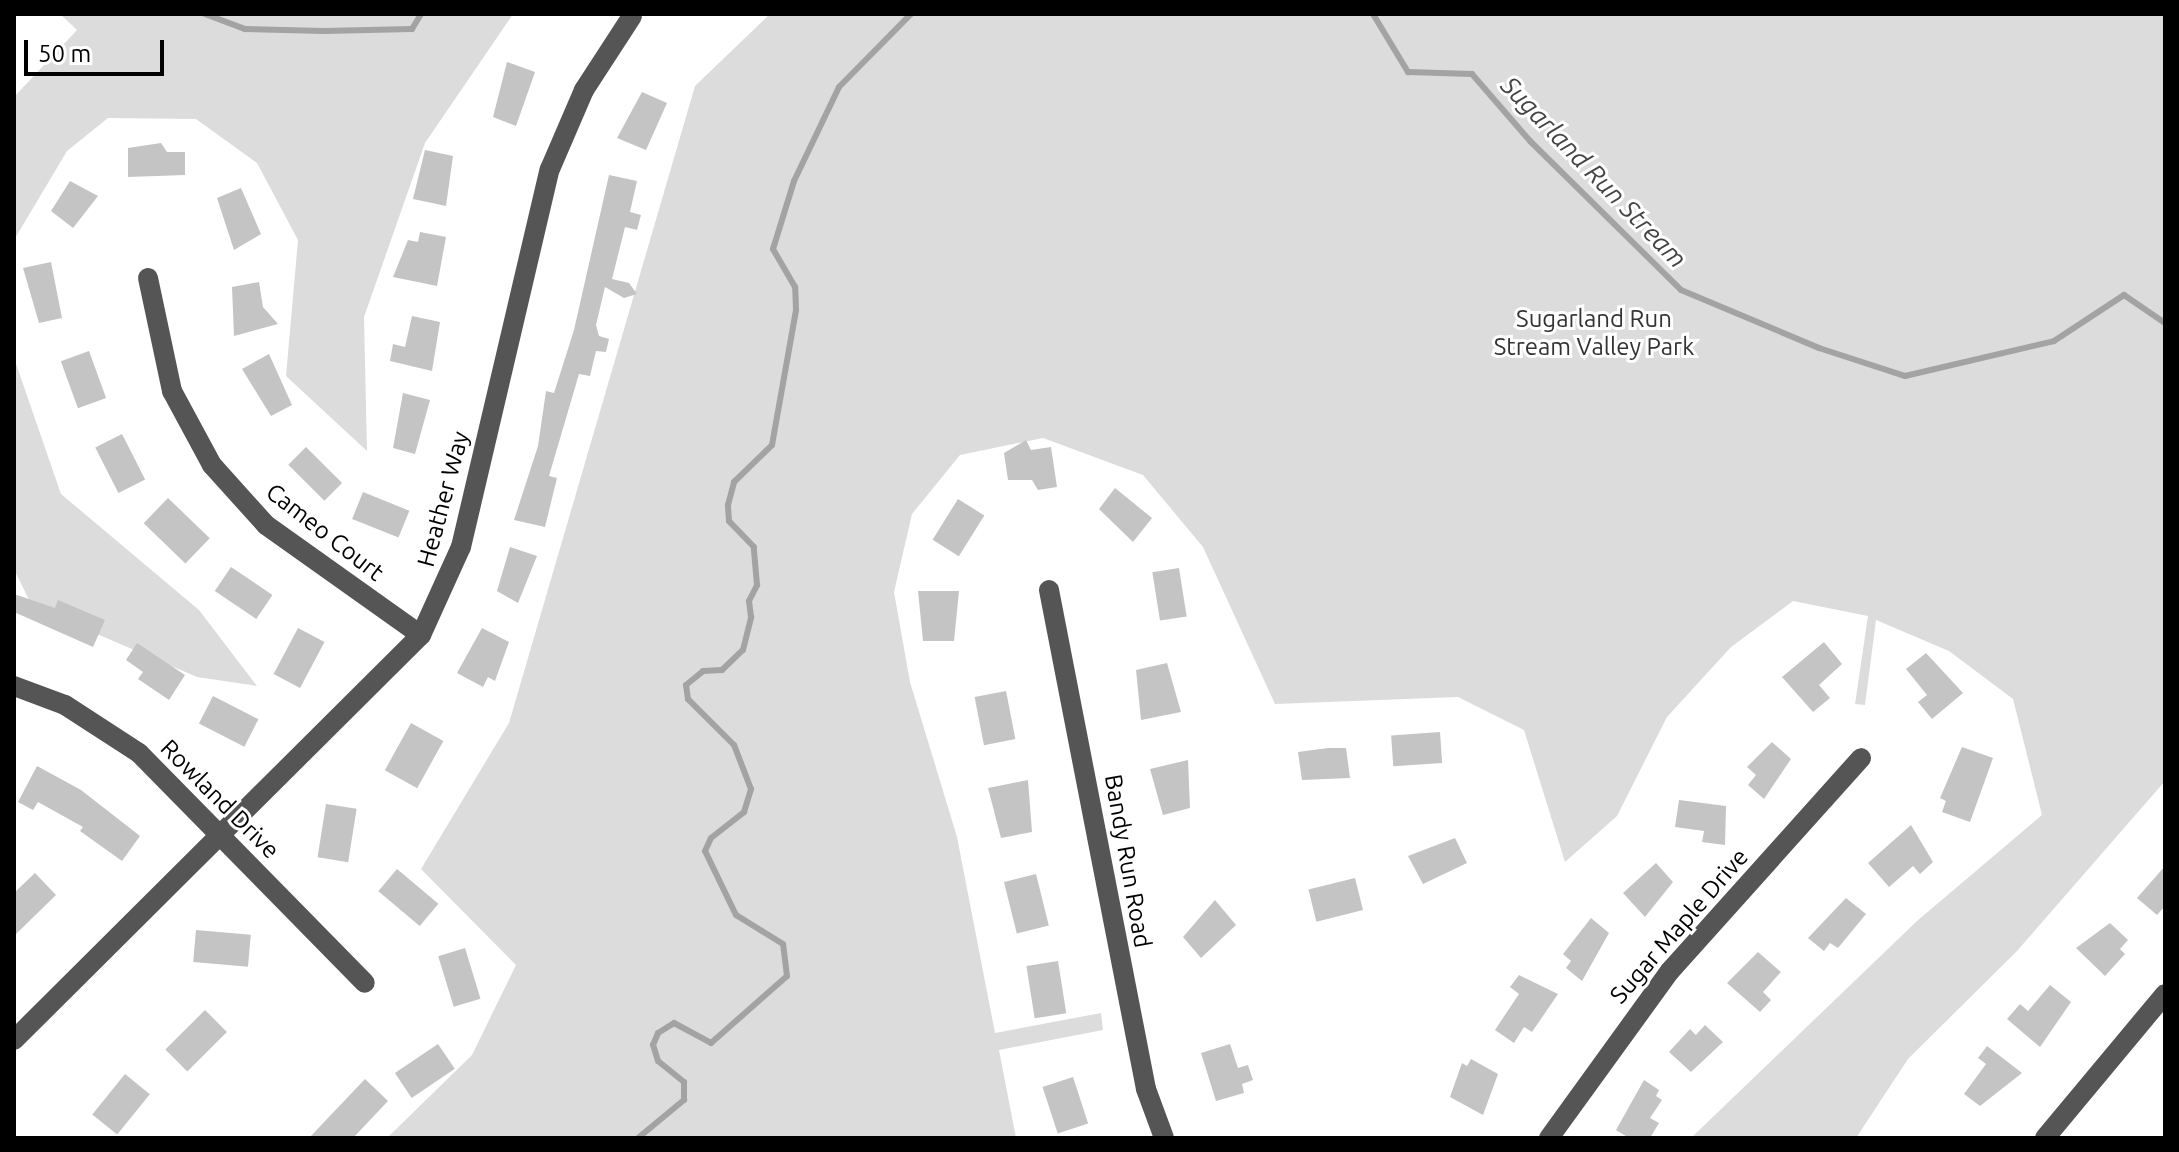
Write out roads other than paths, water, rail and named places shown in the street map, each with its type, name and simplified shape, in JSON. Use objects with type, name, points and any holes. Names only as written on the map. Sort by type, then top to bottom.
[{"type":"street","name":"Heather Way","points":[[14,1040],[421,635],[461,547],[550,169],[584,90],[632,16]]},
{"type":"street","name":"Cameo Court","points":[[148,278],[172,391],[212,465],[266,525],[421,635]]},
{"type":"street","name":"Bandy Run Road","points":[[1049,590],[1110,918],[1146,1089],[1164,1138]]},
{"type":"street","name":"Rowland Drive","points":[[14,686],[65,705],[116,736],[221,836],[365,983]]},
{"type":"street","name":"Sugar Maple Drive","points":[[1549,1138],[1670,971],[1861,758]]},
{"type":"street","points":[[2045,1138],[2165,994]]},
{"type":"waterway","name":"Sugarland Run Stream","points":[[205,14],[245,29],[324,31],[412,29],[421,14]]},
{"type":"waterway","points":[[638,1138],[684,1100],[684,1082],[658,1061],[653,1045],[658,1033],[674,1023],[711,1043],[787,976],[783,944],[736,915],[705,851],[711,838],[744,812],[751,789],[734,745],[688,699],[686,685],[703,671],[722,670],[743,650],[751,617],[749,601],[757,585],[754,547],[729,521],[728,505],[734,482],[772,445],[796,310],[795,287],[773,249],[794,181],[839,87],[911,14]]},
{"type":"waterway","name":"Sugarland Run Stream","points":[[1373,14],[1408,72],[1472,74],[1530,141],[1681,290],[1819,348],[1905,376],[2054,341],[2124,295],[2165,323]]},
{"type":"park label","name":"Sugarland Run Stream Valley Park","points":[[1594,333]]}]
